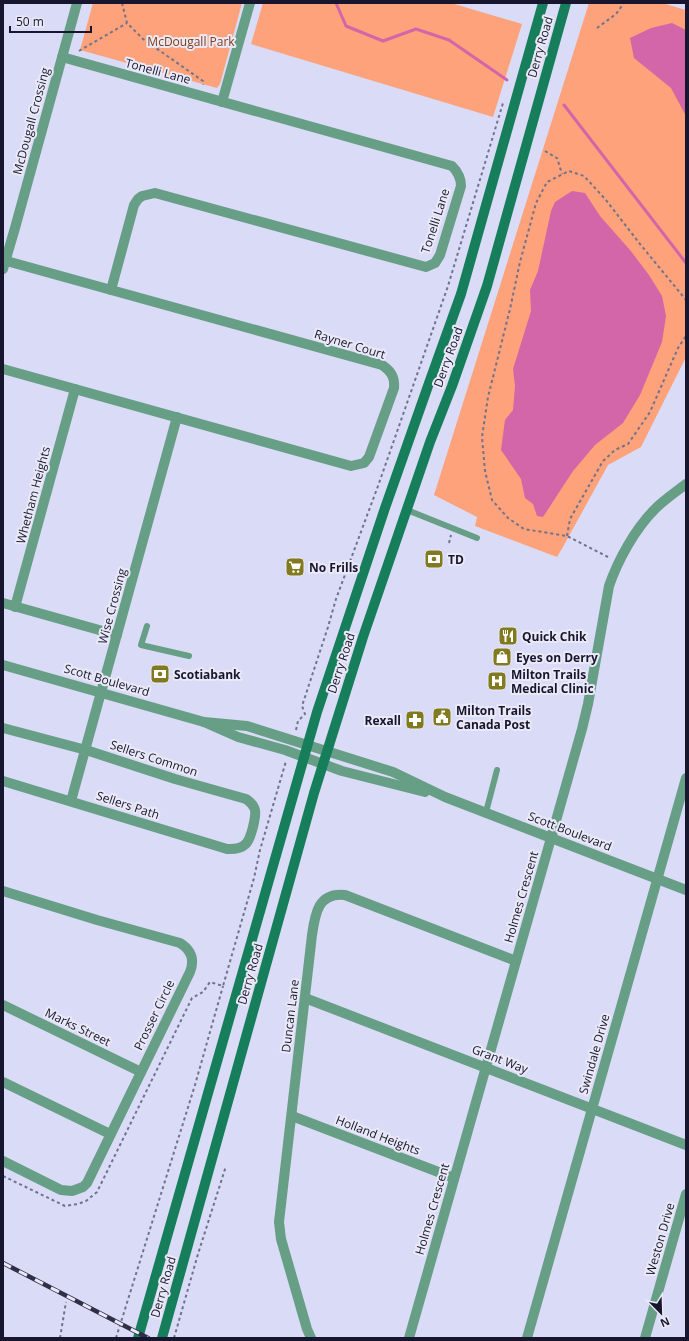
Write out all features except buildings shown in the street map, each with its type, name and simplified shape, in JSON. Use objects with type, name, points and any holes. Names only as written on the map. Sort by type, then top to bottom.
[{"type":"main road","name":"Derry Road","points":[[138,1338],[304,757],[385,508],[461,294],[543,3]]},
{"type":"main road","name":"Derry Road","points":[[162,1338],[323,764],[362,637],[430,442],[488,286],[566,3]]},
{"type":"street","name":"McDougall Crossing","points":[[4,263],[76,3]]},
{"type":"street","points":[[222,102],[250,3]]},
{"type":"street","name":"Tonelli Lane","points":[[62,57],[452,166],[459,176],[460,186],[438,260],[430,266],[422,267],[155,193],[148,194],[138,199],[134,205],[111,290]]},
{"type":"street","name":"Rayner Court","points":[[3,369],[351,466],[364,463],[369,457],[395,382],[393,375],[382,365],[111,290],[4,263]]},
{"type":"street","name":"Whetham Heights","points":[[15,607],[75,389]]},
{"type":"street","name":"Wise Crossing","points":[[71,801],[177,417]]},
{"type":"street","name":"Holmes Crescent","points":[[409,1338],[586,716],[609,586],[614,572],[645,521],[655,508],[686,484]]},
{"type":"street","points":[[3,603],[117,635]]},
{"type":"street","name":"Scott Boulevard","points":[[3,665],[204,722],[238,737],[342,770],[397,786],[445,797]]},
{"type":"street","name":"Scott Boulevard","points":[[204,722],[247,726],[393,772],[445,797],[686,890]]},
{"type":"street","name":"Sellers Common","points":[[3,728],[86,750],[175,779],[246,799],[253,805],[256,816],[249,840],[244,845]]},
{"type":"street","name":"Swindale Drive","points":[[527,1338],[686,778]]},
{"type":"street","name":"Sellers Path","points":[[3,781],[227,849],[239,848],[244,845]]},
{"type":"street","name":"Prosser Circle","points":[[3,891],[97,920],[180,943],[186,947],[192,956],[192,966],[87,1183],[83,1187],[72,1191],[61,1190],[3,1161]]},
{"type":"street","name":"Duncan Lane","points":[[311,1338],[307,1329],[279,1232],[279,1214],[305,998],[318,908],[324,900],[332,895],[338,894],[354,897],[516,961]]},
{"type":"street","name":"Grant Way","points":[[305,998],[686,1145]]},
{"type":"street","name":"Marks Street","points":[[3,1005],[141,1072]]},
{"type":"street","points":[[3,1082],[110,1134]]},
{"type":"street","name":"Holland Heights","points":[[292,1116],[454,1178]]},
{"type":"street","name":"Weston Drive","points":[[645,1338],[686,1194]]},
{"type":"lane","points":[[407,510],[477,538]]},
{"type":"lane","points":[[147,626],[141,645],[189,656]]},
{"type":"lane","points":[[486,812],[497,770]]},
{"type":"path","points":[[122,3],[127,23],[143,39],[203,81],[203,85]]},
{"type":"path","points":[[597,28],[616,14],[624,3]]},
{"type":"path","points":[[79,51],[127,23]]},
{"type":"path","points":[[298,721],[305,714],[302,706],[336,599],[378,486],[448,286],[505,96]]},
{"type":"path","points":[[546,151],[557,158],[562,174]]},
{"type":"path","points":[[608,557],[567,536],[524,529],[508,518],[492,500],[485,471],[482,437],[488,397],[520,262],[536,203],[548,182],[570,171],[584,176],[606,200],[686,300]]},
{"type":"path","points":[[567,536],[570,519],[604,461],[615,450],[628,444],[650,412],[678,348],[686,336]]},
{"type":"path","points":[[116,1338],[195,1085],[283,770]]},
{"type":"path","points":[[210,982],[223,986]]},
{"type":"path","points":[[174,1338],[198,1254],[226,1166]]},
{"type":"path","points":[[60,1338],[66,1302]]},
{"type":"green space","name":"McDougall Park","points":[[93,3],[242,3],[220,84],[217,88],[80,50]]},
{"type":"green space","points":[[263,3],[451,3],[522,24],[493,117],[251,44]]},
{"type":"green space","points":[[589,3],[662,3],[686,10],[686,357],[641,447],[608,465],[557,557],[475,526],[477,517],[434,495]]},
{"type":"shaded area","points":[[672,23],[686,30],[686,116],[671,88],[634,58],[630,38],[651,28]]},
{"type":"shaded area","points":[[572,191],[585,193],[600,216],[630,250],[649,275],[662,296],[666,316],[662,342],[640,395],[623,423],[595,445],[573,471],[543,517],[537,516],[533,504],[525,498],[521,479],[501,450],[505,420],[513,410],[515,386],[513,369],[531,311],[530,290],[538,271],[551,211],[555,202]]},
{"type":"waterway","points":[[336,3],[346,26],[383,41],[416,29],[449,40],[507,80]]},
{"type":"waterway","points":[[564,105],[686,263]]},
{"type":"railway","points":[[3,1263],[148,1338]]},
{"type":"place","name":"TD","points":[[434,559]]},
{"type":"place","name":"No Frills","points":[[295,567]]},
{"type":"place","name":"Quick Chik","points":[[508,636]]},
{"type":"place","name":"Eyes on Derry","points":[[502,657]]},
{"type":"place","name":"Scotiabank","points":[[160,674]]},
{"type":"place","name":"Milton Trails Medical Clinic","points":[[497,681]]},
{"type":"place","name":"Milton Trails Canada Post","points":[[442,717]]},
{"type":"place","name":"Rexall","points":[[415,720]]}]
